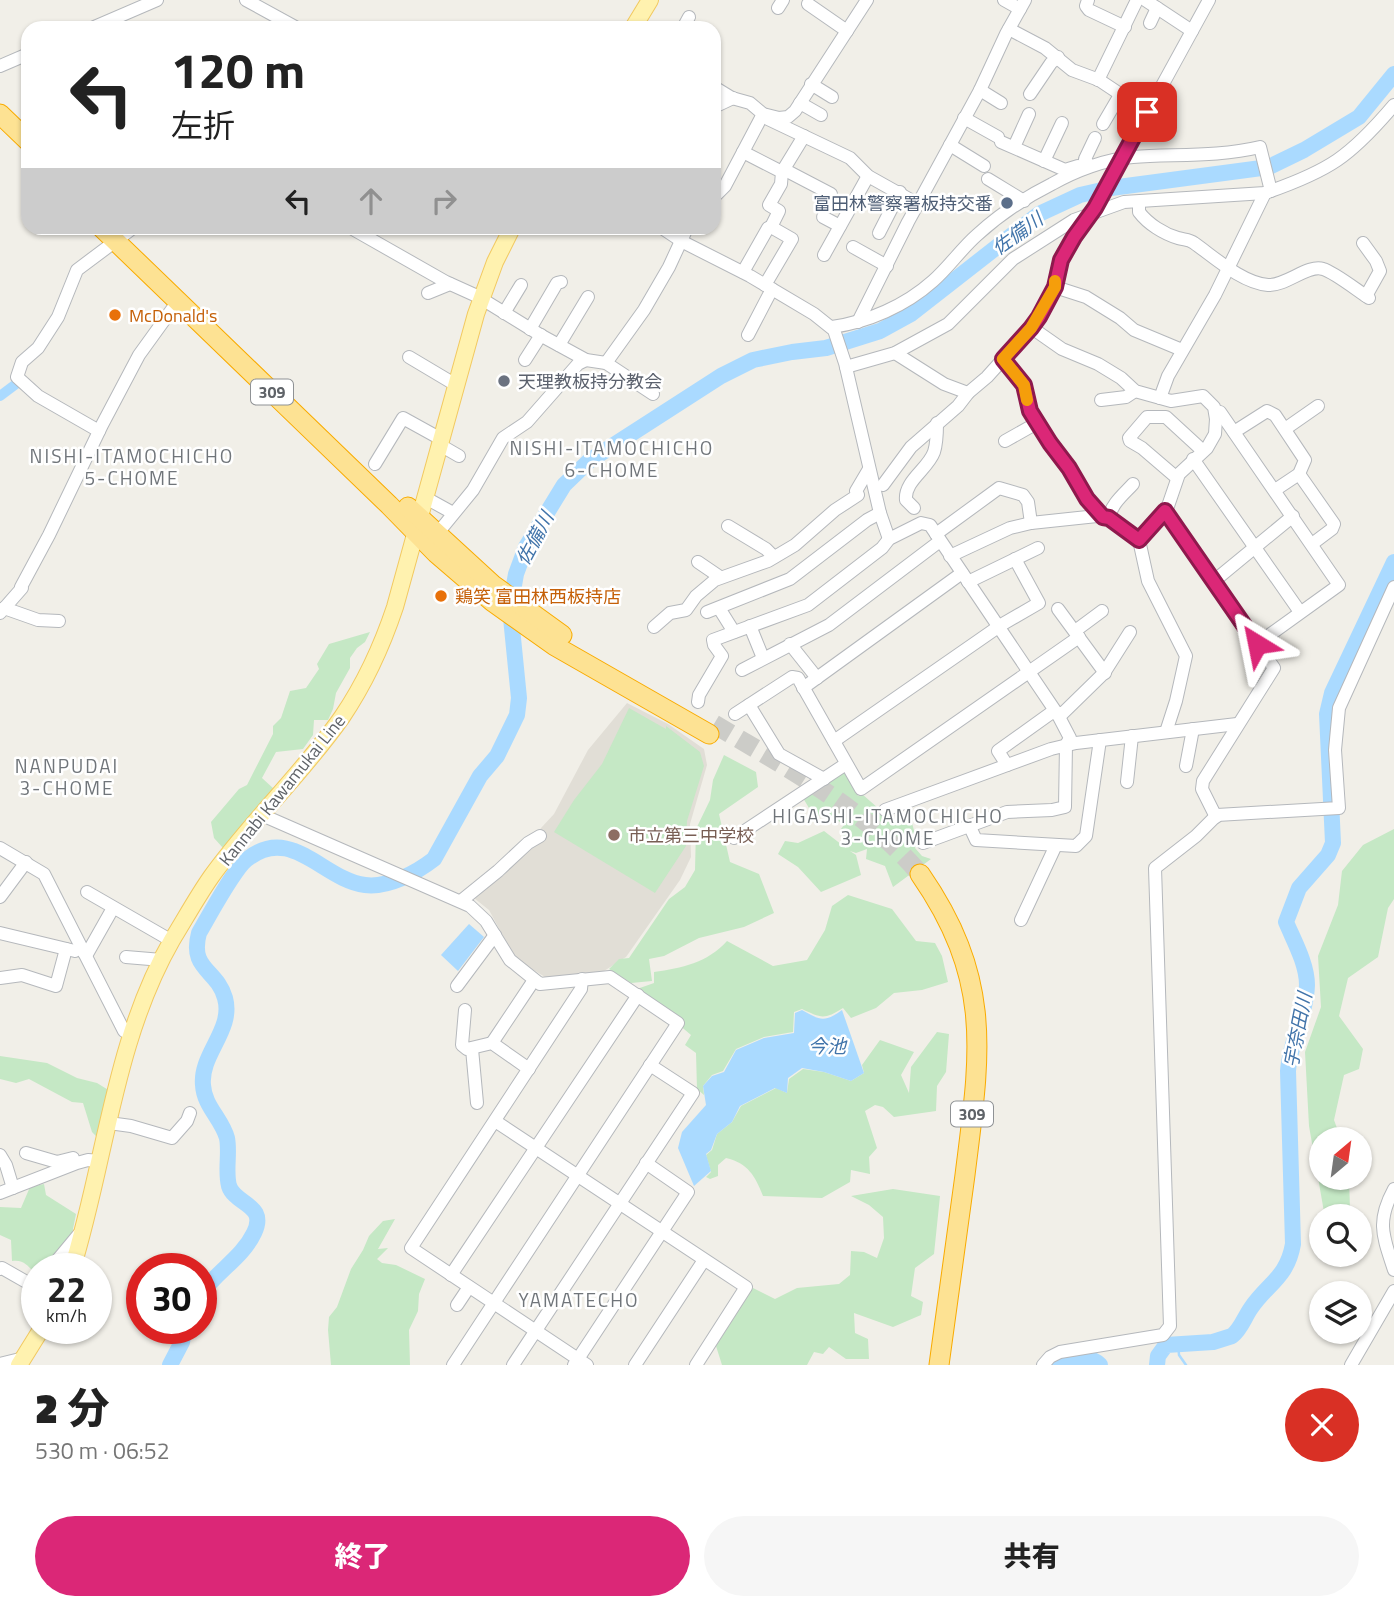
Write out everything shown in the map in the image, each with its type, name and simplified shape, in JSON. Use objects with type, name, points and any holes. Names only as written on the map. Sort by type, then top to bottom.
[{"type":"highway","points":[[0,114],[21,134]]},
{"type":"highway","points":[[0,129],[21,149]]},
{"type":"highway","name":"309","points":[[119,235],[178,302],[417,525],[437,534],[511,617],[555,638],[711,729]]},
{"type":"highway","name":"309","points":[[119,235],[417,525],[436,554],[473,577]]},
{"type":"highway","name":"309","points":[[928,1365],[967,1069],[967,1042],[963,999],[949,945],[915,877],[948,918],[973,991],[977,1020],[974,1097],[939,1365]]},
{"type":"main road","points":[[637,21],[650,0]]},
{"type":"main road","name":"Kannabi Kawamukai Line","points":[[76,1253],[96,1161],[109,1123],[130,1033],[172,940],[211,877],[335,726],[366,677],[384,638],[481,299],[508,235]]},
{"type":"main road","points":[[21,1361],[32,1344]]},
{"type":"street","points":[[108,21],[157,0]]},
{"type":"street","points":[[246,0],[284,21]]},
{"type":"street","points":[[858,323],[1022,5],[1004,0]]},
{"type":"street","points":[[1098,80],[1137,0]]},
{"type":"street","points":[[1145,0],[1192,31]]},
{"type":"street","points":[[883,485],[911,447],[958,406],[1032,328],[1055,287],[1061,260],[1091,214],[1209,0]]},
{"type":"street","points":[[762,115],[788,117],[847,30],[862,1]]},
{"type":"street","points":[[808,4],[847,30]]},
{"type":"street","points":[[1150,23],[1157,8]]},
{"type":"street","points":[[1087,9],[1125,27]]},
{"type":"street","points":[[1009,29],[1058,57],[1073,70],[1098,80],[1147,112]]},
{"type":"street","points":[[0,66],[21,57]]},
{"type":"street","points":[[1030,94],[1058,57]]},
{"type":"street","points":[[811,84],[832,97]]},
{"type":"street","points":[[980,90],[1001,103]]},
{"type":"street","points":[[721,91],[750,103],[762,115],[850,159],[868,176],[918,204]]},
{"type":"street","points":[[1103,124],[1120,95]]},
{"type":"street","points":[[721,104],[733,98]]},
{"type":"street","points":[[800,103],[821,115]]},
{"type":"street","points":[[846,365],[895,352],[948,324],[1002,269],[1024,251],[1074,220],[1124,202],[1268,192],[1315,175],[1343,157],[1369,134],[1394,105]]},
{"type":"street","points":[[1014,147],[1029,114]]},
{"type":"street","points":[[721,190],[762,115]]},
{"type":"street","points":[[964,118],[1014,147],[1065,170],[1087,163],[1120,159]]},
{"type":"street","points":[[1044,161],[1062,123]]},
{"type":"street","points":[[743,272],[779,211],[769,205],[781,184],[783,172],[804,136]]},
{"type":"street","points":[[1087,163],[1085,159],[1095,138]]},
{"type":"street","points":[[950,145],[1024,201]]},
{"type":"street","points":[[833,329],[858,323],[895,307],[921,291],[934,281],[977,235],[1052,184],[1106,162],[1130,157],[1239,152],[1260,148],[1268,192],[1168,376],[1160,398]]},
{"type":"street","points":[[743,152],[831,194]]},
{"type":"street","points":[[824,255],[868,176]]},
{"type":"street","points":[[879,233],[900,192]]},
{"type":"street","points":[[1091,214],[1139,205],[1168,203],[1174,197]]},
{"type":"street","points":[[1139,205],[1139,212],[1148,223],[1194,243],[1242,276],[1267,285],[1293,279],[1312,269],[1323,268],[1367,297],[1380,271],[1363,243]]},
{"type":"street","points":[[823,217],[840,226]]},
{"type":"street","points":[[748,335],[792,239],[771,227]]},
{"type":"street","points":[[99,431],[38,396],[17,377],[22,362],[38,348],[58,317],[77,270],[115,235]]},
{"type":"street","points":[[363,235],[586,360],[606,363],[653,394]]},
{"type":"street","points":[[673,235],[769,287],[814,314],[833,329],[846,365],[880,513],[889,539]]},
{"type":"street","points":[[606,363],[644,310],[684,235]]},
{"type":"street","points":[[853,247],[887,266]]},
{"type":"street","points":[[525,360],[557,283],[561,282]]},
{"type":"street","points":[[429,293],[450,284]]},
{"type":"street","points":[[504,313],[521,285]]},
{"type":"street","points":[[1055,287],[1086,297],[1134,330],[1182,350]]},
{"type":"street","points":[[559,345],[588,297]]},
{"type":"street","points":[[58,621],[45,622],[2,610],[22,588],[99,431],[142,351],[178,302]]},
{"type":"street","points":[[1032,328],[1062,349],[1098,364],[1121,378],[1135,391],[1171,401],[1203,396],[1209,400],[1215,411],[1215,434],[1177,478],[1165,511],[1139,540]]},
{"type":"street","points":[[895,352],[944,384],[968,393]]},
{"type":"street","points":[[409,357],[456,385]]},
{"type":"street","points":[[1003,359],[1024,385],[1030,411],[1087,499],[1106,518],[1139,540],[1147,581],[1186,656],[1166,732]]},
{"type":"street","points":[[437,534],[473,490],[503,438],[527,422],[578,364],[586,360]]},
{"type":"street","points":[[1101,400],[1126,397],[1135,391]]},
{"type":"street","points":[[1285,429],[1318,406]]},
{"type":"street","points":[[1215,411],[1220,412],[1339,584],[1257,644]]},
{"type":"street","points":[[1234,432],[1266,411],[1275,415],[1285,429],[1305,460],[1299,474],[1275,490]]},
{"type":"street","points":[[1177,478],[1130,441],[1129,438],[1147,417],[1166,417],[1198,455],[1255,547],[1300,612]]},
{"type":"street","points":[[375,464],[403,418],[459,456]]},
{"type":"street","points":[[914,508],[905,495],[909,485],[924,469],[935,450],[937,423]]},
{"type":"street","points":[[1005,441],[1037,423]]},
{"type":"street","points":[[654,627],[670,613],[686,610],[696,596],[720,577],[751,568],[795,545],[835,510],[858,495],[856,491],[870,469]]},
{"type":"street","points":[[1299,474],[1334,524],[1332,529],[1312,544]]},
{"type":"street","points":[[1106,518],[1133,484]]},
{"type":"street","points":[[742,670],[829,625],[999,488],[1023,495],[1028,502],[1031,523]]},
{"type":"street","points":[[424,497],[453,513]]},
{"type":"street","points":[[1165,511],[1274,668],[1237,724],[1202,785],[1216,817]]},
{"type":"street","points":[[734,632],[713,610],[790,579],[880,513]]},
{"type":"street","points":[[1214,581],[1293,516]]},
{"type":"street","points":[[950,556],[1010,528],[1031,523],[1106,518]]},
{"type":"street","points":[[698,702],[699,695],[722,656],[713,645],[713,640],[808,605],[882,548],[889,539],[922,523],[930,526],[1057,714],[1070,738],[1066,745],[1065,807],[1007,811],[923,843]]},
{"type":"street","points":[[728,526],[766,549],[774,557]]},
{"type":"street","points":[[803,688],[965,577],[1038,548]]},
{"type":"street","points":[[834,741],[999,627],[1039,603],[1015,559]]},
{"type":"street","points":[[698,562],[720,577]]},
{"type":"street","points":[[1043,1365],[1050,1357],[1060,1352],[1163,1335],[1169,1329],[1168,1221],[1155,868],[1216,817],[1339,808],[1335,750],[1339,708],[1394,587]]},
{"type":"street","points":[[1058,609],[1105,673]]},
{"type":"street","points":[[735,714],[792,677],[798,678],[861,789],[1029,672],[1102,611]]},
{"type":"street","points":[[750,626],[763,658]]},
{"type":"street","points":[[1007,765],[998,751],[1051,713],[1062,714],[1105,673],[1130,632]]},
{"type":"street","points":[[790,644],[817,678]]},
{"type":"street","points":[[749,705],[779,754],[824,779]]},
{"type":"street","points":[[885,810],[1066,745],[1237,724]]},
{"type":"street","points":[[1186,766],[1193,729]]},
{"type":"street","points":[[1126,782],[1132,736]]},
{"type":"street","points":[[970,827],[976,841],[1076,846],[1086,836],[1100,740]]},
{"type":"street","points":[[734,838],[846,764]]},
{"type":"street","points":[[262,815],[461,901],[480,914],[510,960],[540,984],[610,977],[678,1023],[453,1365]]},
{"type":"street","points":[[461,901],[528,843],[540,836]]},
{"type":"street","points":[[1021,920],[1056,845]]},
{"type":"street","points":[[0,848],[44,873],[124,1031],[130,1033]]},
{"type":"street","points":[[0,897],[26,862]]},
{"type":"street","points":[[87,892],[172,940]]},
{"type":"street","points":[[0,933],[87,954],[113,908]]},
{"type":"street","points":[[457,986],[495,935]]},
{"type":"street","points":[[0,978],[22,975],[56,986],[66,949]]},
{"type":"street","points":[[127,957],[162,960]]},
{"type":"street","points":[[582,979],[581,989],[411,1248],[580,1363],[688,1192],[646,1163]]},
{"type":"street","points":[[465,1010],[462,1045],[472,1049],[492,1043],[534,980]]},
{"type":"street","points":[[451,1275],[638,995]]},
{"type":"street","points":[[492,1043],[529,1069]]},
{"type":"street","points":[[472,1049],[477,1102]]},
{"type":"street","points":[[513,1365],[693,1093],[650,1065]]},
{"type":"street","points":[[109,1123],[131,1126],[172,1138],[187,1121],[190,1113]]},
{"type":"street","points":[[495,1121],[746,1287],[695,1365]]},
{"type":"street","points":[[0,1193],[76,1163],[96,1161],[92,1155],[85,1154],[57,1162],[26,1153]]},
{"type":"street","points":[[0,1155],[13,1188]]},
{"type":"street","points":[[1394,1189],[1382,1219],[1383,1235],[1394,1270]]},
{"type":"street","points":[[63,1253],[82,1230]]},
{"type":"street","points":[[635,1365],[705,1259]]},
{"type":"street","points":[[0,1269],[21,1279]]},
{"type":"street","points":[[457,1305],[469,1287]]},
{"type":"street","points":[[1350,1365],[1390,1309],[1394,1291]]},
{"type":"street","points":[[0,1364],[21,1361]]},
{"type":"shaded area","name":"市立第三中学校","points":[[627,703],[668,724],[704,749],[707,765],[690,824],[691,857],[680,880],[626,957],[604,971],[545,977],[519,961],[489,910],[474,898],[533,842],[554,814],[588,750]]},
{"type":"green space","points":[[370,632],[365,642],[350,658],[350,668],[336,693],[328,720],[314,720],[313,735],[303,749],[276,752],[262,778],[274,789],[259,813],[223,848],[214,838],[211,822],[239,789],[247,785],[273,734],[273,726],[281,718],[290,691],[306,688],[319,669],[317,664],[329,644]]},
{"type":"green space","points":[[629,708],[666,729],[666,726],[700,752],[704,766],[687,821],[686,846],[655,893],[554,832],[574,800],[602,764]]},
{"type":"green space","points":[[724,755],[756,772],[758,787],[719,814],[730,862],[759,874],[774,913],[744,927],[699,938],[664,956],[649,959],[652,981],[631,983],[609,969],[619,959],[629,958],[669,899],[685,887],[695,870],[696,829],[710,800],[713,780]]},
{"type":"green space","points":[[845,772],[858,796],[862,794],[895,823],[912,823],[917,842],[915,848],[922,856],[931,859],[893,887],[885,866],[866,859],[867,849],[856,853],[850,851],[856,855],[861,875],[821,892],[798,867],[778,854],[785,841],[798,843],[824,831],[846,848],[841,829],[844,825],[826,812],[815,818],[803,798]]},
{"type":"green space","points":[[1394,829],[1394,899],[1388,908],[1378,957],[1348,978],[1339,1016],[1363,1049],[1359,1069],[1344,1075],[1334,1120],[1337,1127],[1309,1127],[1305,1052],[1321,1007],[1318,956],[1338,905],[1342,871],[1363,845]]},
{"type":"green space","points":[[848,895],[892,909],[916,941],[935,943],[942,956],[948,982],[922,990],[894,993],[876,1008],[851,1018],[843,1008],[822,1016],[802,1009],[794,1012],[793,1032],[764,1037],[736,1049],[723,1071],[712,1075],[703,1086],[704,1095],[697,1089],[696,1053],[685,1045],[691,1035],[637,989],[654,983],[654,972],[694,963],[711,955],[727,941],[773,966],[807,960],[825,930],[832,906]]},
{"type":"green space","points":[[937,1032],[949,1034],[946,1072],[937,1086],[936,1111],[894,1117],[883,1107],[875,1105],[865,1111],[877,1148],[869,1157],[870,1174],[851,1170],[850,1182],[822,1198],[763,1196],[750,1171],[740,1163],[726,1158],[718,1165],[718,1176],[710,1179],[706,1177],[711,1172],[706,1155],[712,1150],[717,1134],[732,1122],[741,1106],[776,1088],[787,1093],[789,1079],[803,1069],[824,1072],[851,1081],[864,1073],[862,1065],[880,1040],[914,1052],[901,1075],[909,1093],[911,1067]]},
{"type":"green space","points":[[0,1056],[47,1063],[110,1091],[98,1138],[92,1132],[83,1103],[72,1102],[29,1079],[16,1083],[0,1079]]},
{"type":"green space","points":[[44,1184],[46,1195],[76,1214],[68,1253],[21,1253],[21,1262],[12,1261],[11,1240],[0,1235],[0,1207],[21,1208],[30,1187]]},
{"type":"green space","points":[[893,1189],[940,1196],[934,1254],[915,1268],[911,1296],[923,1302],[921,1315],[893,1327],[854,1313],[855,1333],[868,1339],[869,1359],[846,1359],[829,1347],[823,1354],[814,1352],[807,1365],[722,1365],[716,1346],[753,1288],[775,1299],[797,1288],[839,1284],[850,1275],[851,1251],[864,1252],[877,1258],[884,1238],[883,1217],[869,1205],[851,1196]]},
{"type":"green space","points":[[1320,1190],[1349,1190],[1350,1204],[1323,1204]]},
{"type":"green space","points":[[395,1219],[378,1249],[388,1248],[377,1259],[425,1279],[419,1294],[418,1311],[409,1330],[410,1365],[331,1365],[329,1317],[337,1307],[351,1269],[369,1236],[383,1221]]},
{"type":"water","points":[[469,924],[484,937],[458,971],[441,955]]},
{"type":"water","name":"今池","points":[[802,1010],[822,1019],[842,1010],[864,1073],[851,1081],[802,1068],[788,1078],[787,1093],[775,1088],[740,1106],[732,1122],[717,1134],[711,1150],[706,1154],[711,1171],[694,1186],[678,1148],[682,1132],[706,1105],[703,1086],[712,1076],[724,1072],[736,1050],[764,1038],[794,1033],[795,1013]]},
{"type":"waterway","name":"佐備川","points":[[217,1275],[249,1242],[254,1233],[257,1216],[229,1186],[227,1138],[204,1093],[203,1074],[206,1063],[225,1021],[227,1010],[221,988],[198,955],[199,933],[241,866],[262,850],[292,850],[335,874],[365,885],[383,884],[401,878],[434,859],[480,776],[497,756],[517,715],[519,698],[510,608],[516,574],[526,547],[564,485],[589,461],[721,376],[753,360],[826,348],[880,331],[911,314],[1039,214],[1080,195],[1111,188],[1269,167],[1304,150],[1359,117],[1394,74]]},
{"type":"waterway","points":[[0,396],[16,384]]},
{"type":"waterway","name":"宇奈田川","points":[[1157,1365],[1158,1356],[1166,1345],[1213,1342],[1232,1336],[1257,1299],[1282,1273],[1290,1255],[1293,1244],[1288,1071],[1307,985],[1302,961],[1286,922],[1299,888],[1328,855],[1333,843],[1327,714],[1332,693],[1394,562]]},
{"type":"waterway","name":"佐備川","points":[[170,1365],[181,1344]]},
{"type":"waterway","points":[[1178,1344],[1179,1355],[1186,1365]]},
{"type":"waterway","name":"宇奈田川","points":[[1057,1365],[1080,1358],[1091,1359],[1100,1365]]},
{"type":"tunnel","points":[[714,724],[796,773],[849,809],[898,850],[920,874]]},
{"type":"slow traffic","points":[[1027,400],[1024,385],[1003,359],[1039,317],[1055,287],[1055,281]]},
{"type":"place","name":"富田林警察署板持交番","points":[[1007,203]]},
{"type":"place","name":"McDonald's","points":[[115,315]]},
{"type":"place","name":"天理教板持分教会","points":[[504,381]]},
{"type":"place","name":"鶏笑 富田林西板持店","points":[[441,596]]},
{"type":"place","name":"市立第三中学校","points":[[614,835]]},
{"type":"district","name":"NISHI-ITAMOCHICHO 6-CHOME","points":[[612,458]]},
{"type":"district","name":"NISHI-ITAMOCHICHO 5-CHOME","points":[[132,466]]},
{"type":"district","name":"NANPUDAI 3-CHOME","points":[[67,776]]},
{"type":"district","name":"HIGASHI-ITAMOCHICHO 3-CHOME","points":[[888,826]]},
{"type":"district","name":"YAMATECHO","points":[[579,1299]]},
{"type":"route","points":[[1147,112],[1095,208],[1061,260],[1055,287],[1039,317],[1003,359],[1024,385],[1030,411],[1050,443],[1087,499],[1103,517],[1109,518],[1139,540],[1165,511],[1257,644]]}]
